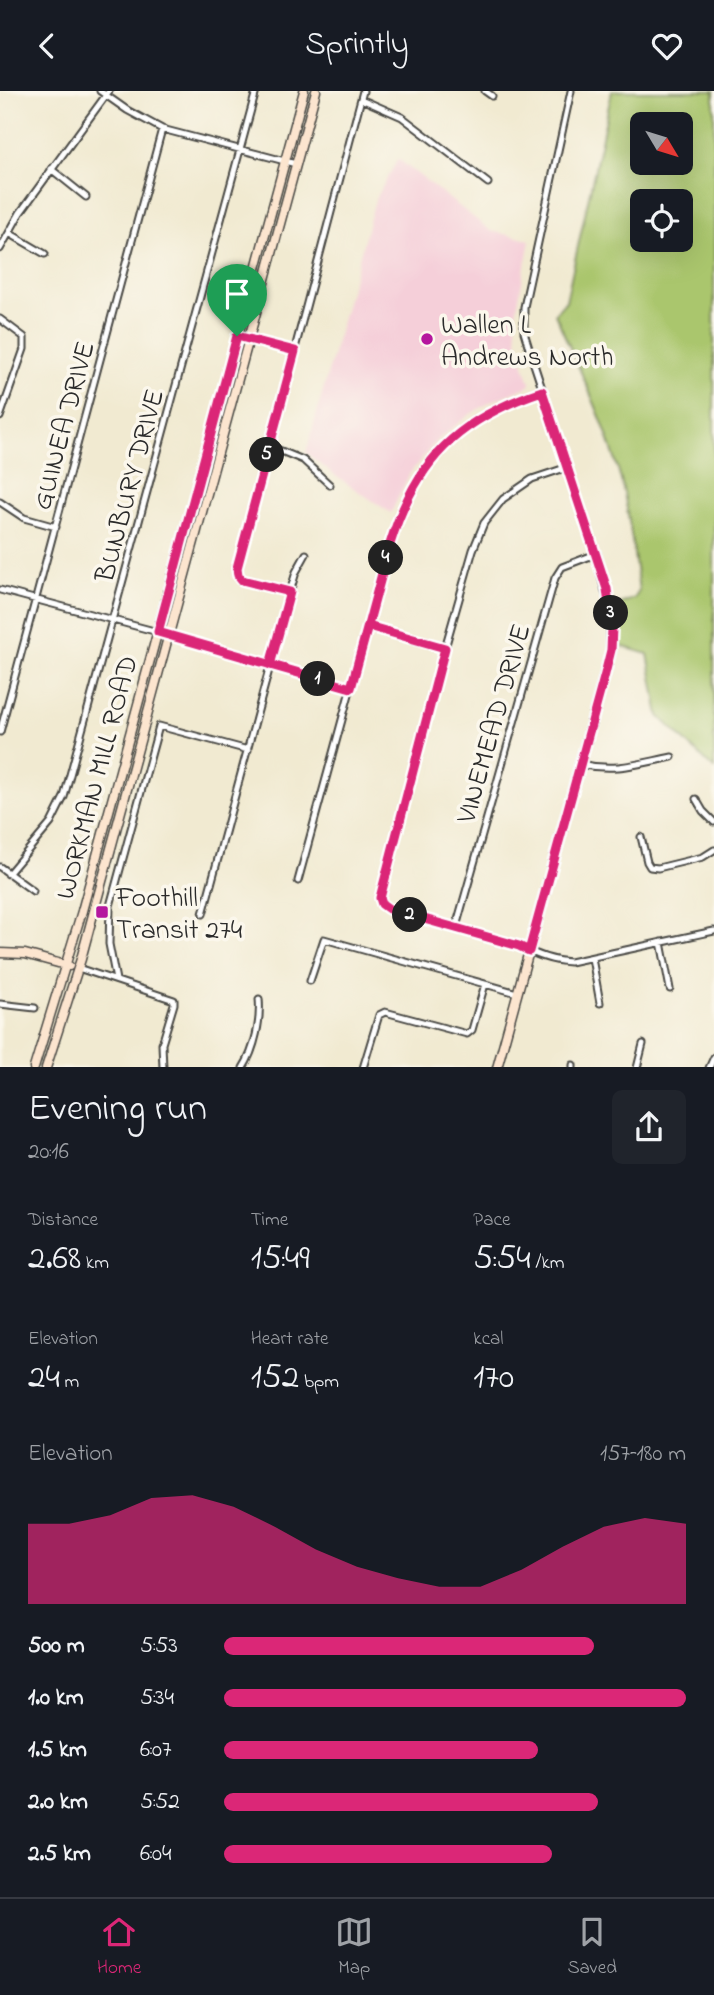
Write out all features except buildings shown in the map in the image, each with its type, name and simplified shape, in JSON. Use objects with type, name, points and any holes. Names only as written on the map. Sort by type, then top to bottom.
[{"type":"main road","name":"WORKMAN MILL ROAD","points":[[34,1067],[67,965],[304,91]]},
{"type":"main road","name":"WORKMAN MILL ROAD","points":[[46,1067],[78,968],[316,91]]},
{"type":"main road","points":[[497,1067],[611,650],[612,628],[607,589],[596,554]]},
{"type":"main road","points":[[0,953],[25,954],[78,968]]},
{"type":"street","name":"BUNBURY DRIVE","points":[[8,874],[51,823],[64,797],[256,91]]},
{"type":"street","points":[[290,592],[242,580],[237,568],[363,91]]},
{"type":"street","points":[[485,91],[492,96]]},
{"type":"street","points":[[571,91],[524,307],[524,332],[596,554]]},
{"type":"street","points":[[0,249],[105,92],[134,115],[162,129],[296,164]]},
{"type":"street","points":[[361,99],[402,117],[488,183]]},
{"type":"street","name":"GUINEA DRIVE","points":[[0,732],[162,129]]},
{"type":"street","points":[[51,169],[86,197]]},
{"type":"street","points":[[9,233],[45,254]]},
{"type":"street","points":[[0,319],[24,337],[24,349],[0,417]]},
{"type":"street","points":[[237,336],[295,351]]},
{"type":"street","points":[[298,881],[399,515],[429,463],[457,435],[520,398],[542,391]]},
{"type":"street","points":[[268,446],[303,460],[330,485]]},
{"type":"street","points":[[568,467],[531,479],[503,499],[484,523],[473,550],[445,648],[380,898],[382,904],[389,909],[519,946],[537,956],[558,962],[570,963],[714,931]]},
{"type":"street","points":[[0,502],[24,518],[56,527]]},
{"type":"street","points":[[203,914],[290,592],[296,572],[306,554]]},
{"type":"street","name":"VINEMEAD DRIVE","points":[[456,927],[555,578],[562,567],[574,560],[596,554]]},
{"type":"street","points":[[0,590],[169,635],[351,688]]},
{"type":"street","points":[[368,626],[445,648]]},
{"type":"street","points":[[116,980],[109,944],[110,906],[159,726],[248,750]]},
{"type":"street","points":[[579,764],[603,769],[618,768],[672,757]]},
{"type":"street","points":[[696,799],[714,822]]},
{"type":"street","points":[[642,837],[650,867],[658,868],[703,857],[714,850]]},
{"type":"street","points":[[0,867],[33,891]]},
{"type":"street","points":[[310,981],[324,939],[517,993]]},
{"type":"street","points":[[661,942],[670,989]]},
{"type":"street","points":[[592,958],[600,1003]]},
{"type":"street","points":[[78,968],[174,1000],[162,1044],[163,1067]]},
{"type":"street","points":[[363,1067],[379,1015],[385,1012],[467,1034],[472,1030],[485,984]]},
{"type":"street","points":[[243,1067],[251,1050],[260,1013],[259,999]]},
{"type":"street","points":[[0,1004],[34,1008]]},
{"type":"street","points":[[638,1067],[643,1044]]},
{"type":"street","points":[[709,1067],[714,1057]]},
{"type":"shaded area","name":"Wallen L Andrews North","points":[[398,159],[491,231],[530,240],[515,318],[518,346],[530,383],[529,386],[492,401],[469,415],[437,440],[410,473],[391,513],[306,453],[375,200]]},
{"type":"green space","points":[[612,91],[714,91],[714,769],[659,716],[648,654],[620,646],[617,613],[620,604],[635,598],[639,590],[630,524],[609,440],[555,313],[566,301]]},
{"type":"place","name":"Wallen L Andrews North","points":[[427,339]]},
{"type":"place","name":"Foothill Transit 274","points":[[102,912]]},
{"type":"route","points":[[237,336],[158,632],[270,665],[351,688],[368,626],[445,648],[380,898],[382,904],[389,909],[529,951],[605,674],[611,650],[612,628],[607,589],[542,391],[498,408],[477,421],[441,449],[418,477],[402,508],[390,544],[351,688],[270,665],[290,592],[242,580],[238,575],[237,568],[268,446],[295,351],[237,336]]}]
